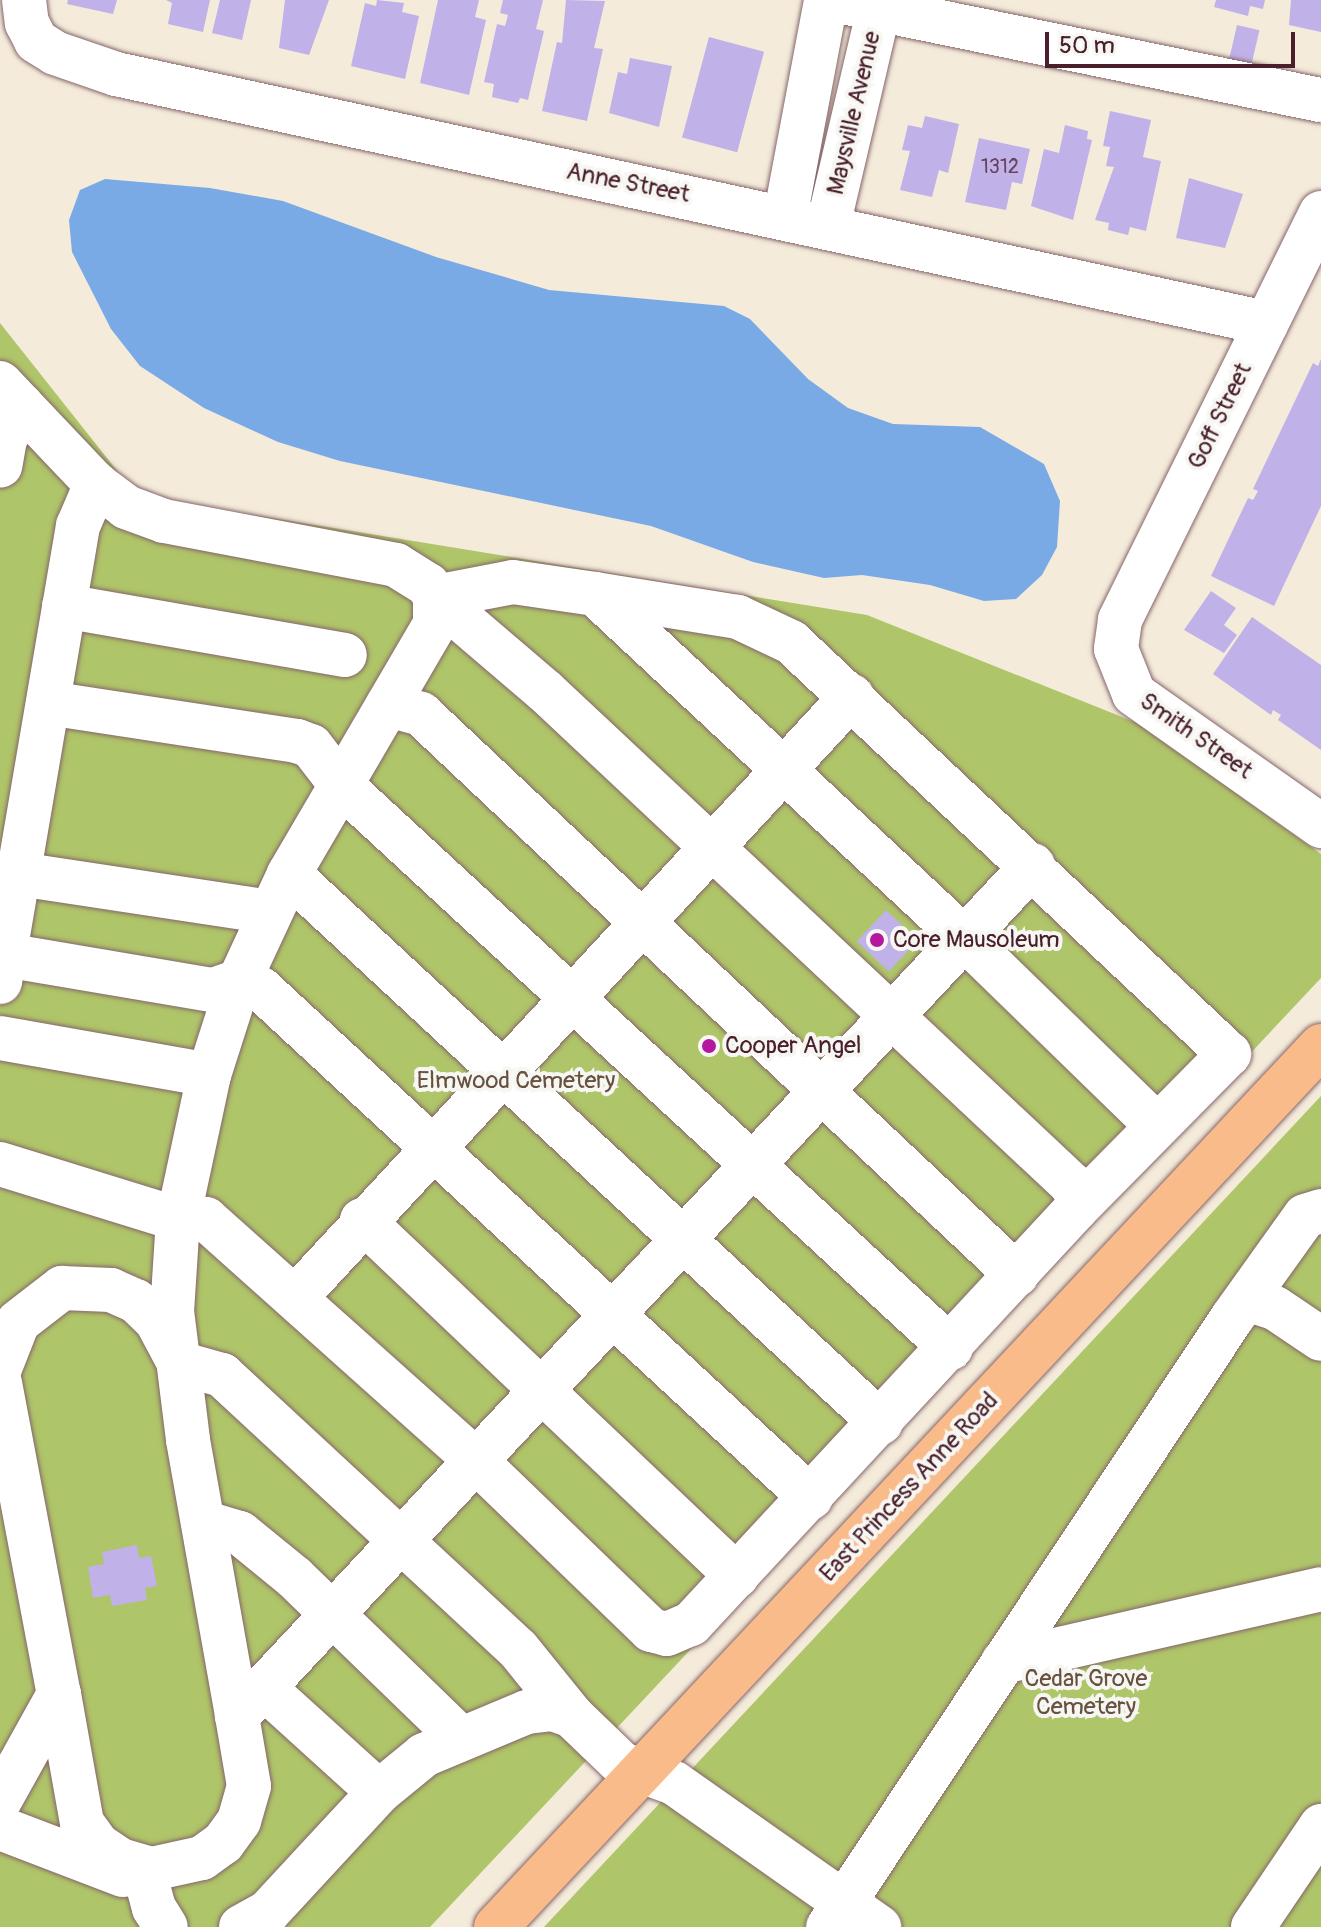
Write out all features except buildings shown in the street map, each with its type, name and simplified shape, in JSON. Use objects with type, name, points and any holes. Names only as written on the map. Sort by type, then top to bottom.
[{"type":"main road","name":"East Princess Anne Road","points":[[496,1927],[1321,1046]]},
{"type":"street","name":"Anne Street","points":[[24,0],[27,23],[36,41],[55,53],[116,74],[1266,323]]},
{"type":"street","name":"Maysville Avenue","points":[[785,218],[826,0]]},
{"type":"street","points":[[833,0],[880,4],[1321,100]]},
{"type":"street","name":"Maysville Avenue","points":[[828,226],[880,4]]},
{"type":"street","name":"Goff Street","points":[[1120,620],[1321,213]]},
{"type":"street","points":[[0,466],[7,397]]},
{"type":"street","points":[[7,397],[96,484],[126,507],[164,521],[396,565],[414,573],[435,597],[892,1014],[1071,1184],[1078,1196],[1076,1209]]},
{"type":"street","points":[[96,484],[78,526],[3,970],[213,990],[239,981],[261,989],[811,1498]]},
{"type":"street","points":[[0,1164],[178,1219],[206,1219],[474,1459],[651,1630],[680,1631],[811,1498],[1076,1209],[1229,1054],[1033,865],[791,642],[759,624],[686,607],[513,582],[435,597]]},
{"type":"street","points":[[595,594],[964,938],[1157,1126]]},
{"type":"street","points":[[0,1828],[116,1875],[202,1858],[223,1843],[239,1821],[249,1786],[250,1702],[203,1522],[179,1363],[172,1311],[178,1219],[209,1075],[239,981],[289,874],[435,624],[435,597]]},
{"type":"street","points":[[64,606],[345,655]]},
{"type":"street","name":"Smith Street","points":[[1120,620],[1116,649],[1134,694],[1321,826]]},
{"type":"street","points":[[295,1298],[362,1220],[852,696]]},
{"type":"street","points":[[48,703],[297,741],[311,746],[341,785],[951,1348]]},
{"type":"street","points":[[388,705],[421,714],[822,1088],[1017,1275]]},
{"type":"street","points":[[250,1702],[399,1538],[1033,865]]},
{"type":"street","points":[[19,874],[270,912]]},
{"type":"street","points":[[289,874],[881,1423]]},
{"type":"street","points":[[0,1038],[209,1075]]},
{"type":"street","points":[[836,1915],[1247,1299],[1305,1216],[1321,1211]]},
{"type":"street","points":[[362,1220],[737,1576]]},
{"type":"street","points":[[0,1368],[18,1322],[38,1302],[62,1288],[84,1285],[136,1301],[156,1320],[179,1363],[222,1375],[518,1649],[572,1716],[622,1764],[674,1783],[836,1915],[879,1927]]},
{"type":"street","points":[[1247,1299],[1275,1308],[1321,1339]]},
{"type":"street","points":[[0,1383],[82,1823],[98,1845],[120,1860],[152,1869]]},
{"type":"street","points":[[203,1522],[240,1533],[330,1612],[459,1737]]},
{"type":"street","points":[[1003,1662],[1321,1589]]},
{"type":"street","points":[[0,1800],[59,1694]]},
{"type":"street","points":[[250,1702],[379,1792]]},
{"type":"street","points":[[241,1927],[268,1912],[379,1792],[424,1755],[459,1737],[527,1712],[553,1709],[572,1716]]},
{"type":"street","points":[[1253,1927],[1321,1826]]},
{"type":"street","points":[[152,1869],[148,1886],[154,1908],[168,1926]]},
{"type":"green space","name":"Elmwood Cemetery","points":[[0,323],[137,496],[867,615],[1137,723],[1321,854],[1321,978],[430,1927],[0,1927]]},
{"type":"green space","name":"Cedar Grove Cemetery","points":[[1321,1096],[1321,1927],[544,1927]]},
{"type":"water","points":[[105,179],[210,188],[283,201],[436,257],[549,290],[724,306],[750,319],[808,379],[848,408],[893,424],[980,427],[1044,464],[1060,501],[1057,547],[1042,575],[1016,599],[984,601],[930,585],[862,575],[824,578],[753,562],[651,526],[340,461],[278,442],[204,408],[140,366],[111,329],[72,252],[69,220],[80,190]]},
{"type":"place","name":"Core Mausoleum","points":[[877,940]]},
{"type":"place","name":"Cooper Angel","points":[[709,1046]]}]
